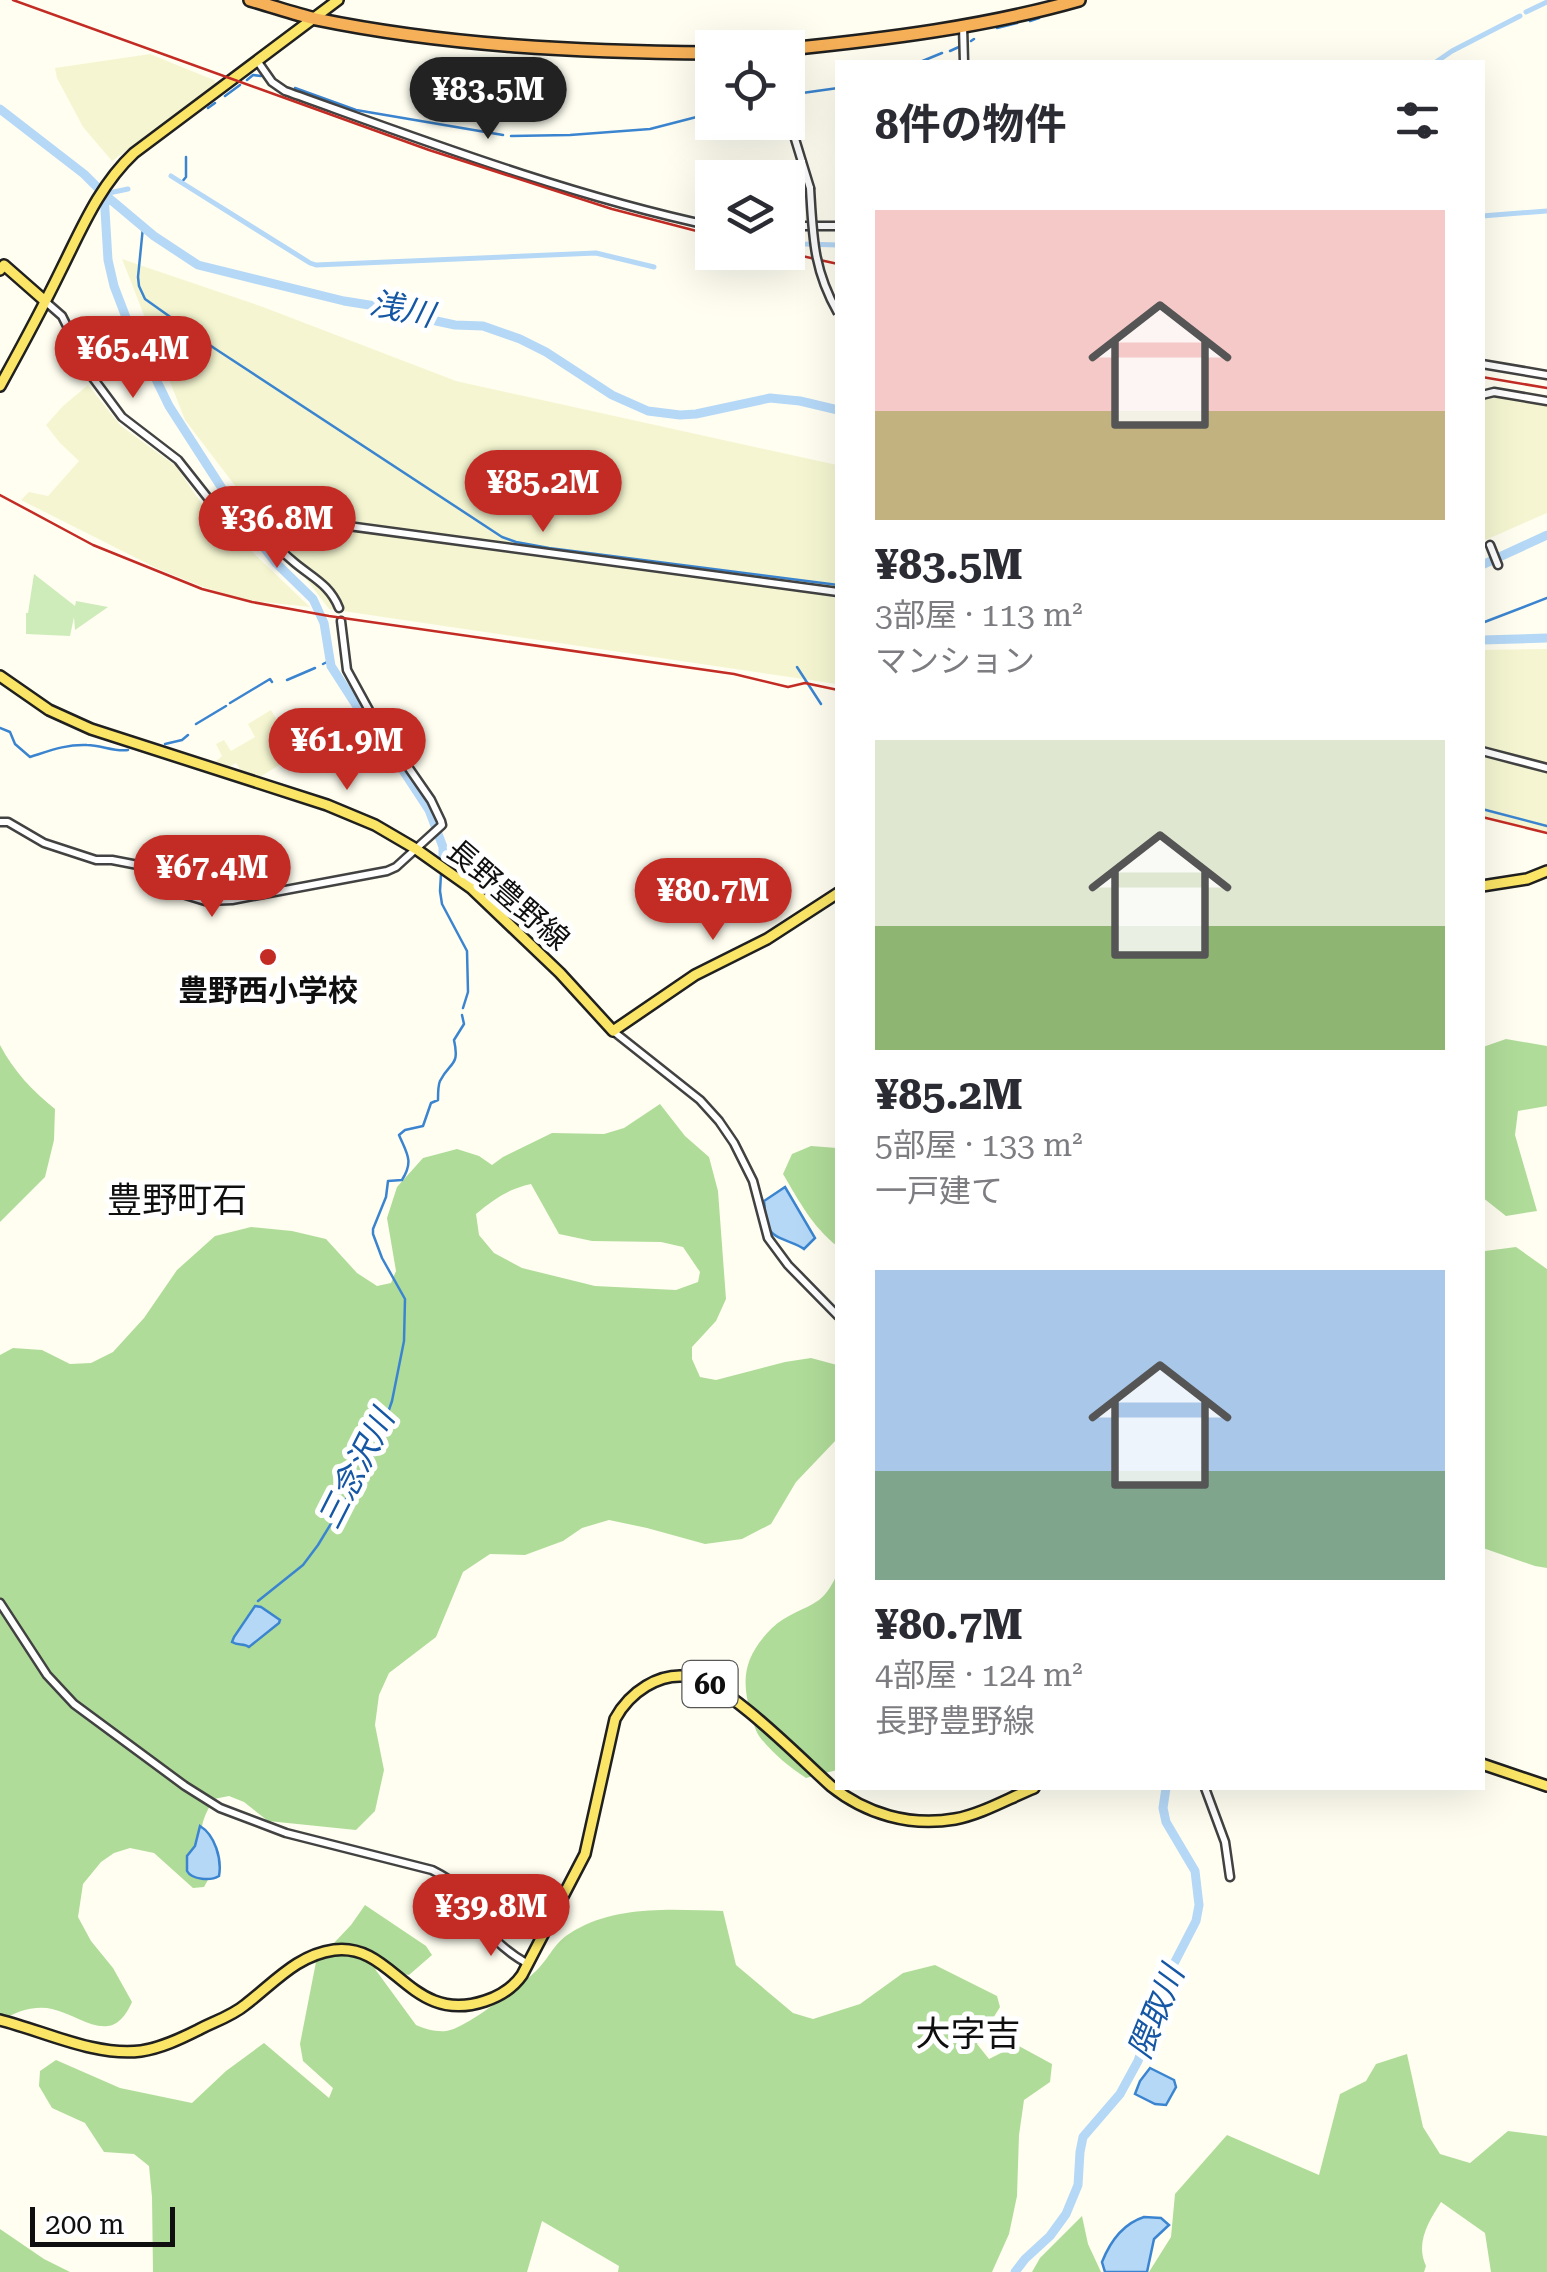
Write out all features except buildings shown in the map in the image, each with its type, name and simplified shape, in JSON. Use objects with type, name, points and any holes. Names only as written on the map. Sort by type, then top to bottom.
[{"type":"highway","points":[[250,0],[312,18],[479,43],[590,52],[695,53]]},
{"type":"highway","points":[[805,47],[964,26],[1079,0]]},
{"type":"main road","points":[[0,386],[109,180],[134,153],[338,0]]},
{"type":"main road","points":[[2,265],[45,301]]},
{"type":"main road","name":"長野豊野線","points":[[0,676],[49,710],[91,730],[325,805],[374,825],[416,849],[471,888],[567,980],[613,1031]]},
{"type":"main road","points":[[1485,886],[1526,880],[1547,871]]},
{"type":"main road","points":[[613,1031],[695,975],[767,939],[835,895]]},
{"type":"main road","name":"60","points":[[0,2020],[96,2049],[141,2051],[170,2043],[242,2008],[300,1960],[314,1953],[340,1949],[364,1954],[431,2000],[450,2006],[470,2006],[494,1998],[515,1984],[528,1964],[585,1854],[615,1720],[632,1695],[671,1677],[692,1676],[733,1699],[835,1789]]},
{"type":"main road","points":[[1485,1765],[1547,1786]]},
{"type":"main road","name":"60","points":[[836,1790],[870,1811],[897,1819],[952,1819],[974,1814],[1029,1790]]},
{"type":"street","points":[[964,26],[964,60]]},
{"type":"street","points":[[258,62],[272,82],[285,91],[554,184],[695,221]]},
{"type":"street","points":[[795,140],[810,188],[816,265],[835,308]]},
{"type":"street","points":[[805,226],[835,226]]},
{"type":"street","points":[[45,301],[62,316],[85,365],[122,417],[178,460],[218,512],[835,592]]},
{"type":"street","points":[[1485,365],[1547,375]]},
{"type":"street","points":[[1485,394],[1494,392],[1547,400]]},
{"type":"street","points":[[248,513],[278,547],[329,588],[339,608]]},
{"type":"street","points":[[1490,546],[1498,566]]},
{"type":"street","points":[[0,822],[8,822],[44,843],[96,860],[138,865],[179,893],[214,902],[396,867],[442,825],[431,800],[346,670],[341,621]]},
{"type":"street","points":[[1485,752],[1547,768]]},
{"type":"street","points":[[613,1031],[700,1100],[719,1120],[753,1181],[768,1238],[788,1265],[835,1313]]},
{"type":"street","points":[[0,1602],[48,1676],[74,1704],[185,1786],[220,1808],[286,1832],[432,1870],[462,1890],[497,1942],[528,1964]]},
{"type":"street","points":[[1206,1790],[1225,1842],[1230,1877]]},
{"type":"green space","points":[[150,54],[214,80],[217,85],[112,161],[83,127],[55,68]]},
{"type":"green space","points":[[122,259],[263,307],[456,381],[835,465],[835,684],[329,609],[185,420]]},
{"type":"green space","points":[[88,385],[121,426],[176,466],[212,519],[230,526],[310,607],[244,600],[203,587],[158,569],[21,500],[29,492],[48,496],[79,461],[46,425]]},
{"type":"green space","points":[[1485,396],[1547,404],[1547,513],[1485,540]]},
{"type":"green space","points":[[34,574],[75,606],[76,601],[108,607],[75,630],[74,617],[70,636],[26,634]]},
{"type":"green space","points":[[1547,649],[1547,832],[1485,816],[1485,650]]},
{"type":"green space","points":[[271,710],[297,754],[258,778],[242,773],[236,763],[227,768],[213,764],[222,756],[216,744],[224,740],[231,751],[255,737],[248,724]]},
{"type":"green space","points":[[1506,1039],[1547,1046],[1547,1106],[1518,1111],[1515,1135],[1537,1211],[1506,1216],[1485,1199],[1485,1046]]},
{"type":"green space","points":[[0,1045],[24,1080],[55,1109],[54,1140],[45,1177],[0,1222]]},
{"type":"green space","points":[[660,1104],[685,1136],[709,1157],[718,1191],[726,1299],[716,1321],[692,1347],[692,1359],[700,1377],[716,1380],[811,1358],[835,1364],[835,1441],[796,1482],[771,1524],[742,1539],[705,1544],[609,1520],[525,1555],[490,1554],[463,1572],[436,1637],[389,1673],[379,1695],[375,1725],[384,1770],[375,1811],[356,1830],[268,1821],[244,1802],[229,1796],[214,1799],[202,1828],[210,1876],[204,1887],[193,1888],[154,1853],[130,1848],[101,1862],[83,1884],[78,1917],[132,2002],[124,2016],[106,2026],[39,2008],[18,2012],[0,2022],[0,1355],[13,1348],[42,1350],[70,1364],[91,1363],[113,1352],[144,1318],[177,1270],[215,1236],[251,1227],[326,1239],[357,1273],[377,1286],[391,1283],[396,1271],[387,1218],[397,1187],[423,1158],[457,1149],[492,1165],[552,1133],[604,1134],[624,1128]],"holes":[[[531,1184],[559,1234],[592,1241],[661,1242],[683,1247],[700,1272],[698,1282],[676,1290],[595,1286],[522,1268],[494,1253],[479,1235],[476,1214],[502,1195]]]},
{"type":"green space","points":[[811,1146],[835,1148],[835,1244],[813,1222],[783,1174],[792,1154]]},
{"type":"green space","points":[[1516,1247],[1547,1269],[1547,1568],[1485,1549],[1485,1251]]},
{"type":"green space","points":[[835,1578],[835,1771],[806,1778],[775,1754],[758,1734],[746,1689],[747,1668],[772,1628],[828,1591]]},
{"type":"green space","points":[[365,1905],[426,1946],[432,1955],[409,1975],[375,1969],[416,2025],[434,2031],[454,2029],[492,2006],[536,1971],[570,1933],[613,1916],[650,1910],[723,1911],[736,1965],[793,2013],[813,2019],[860,2004],[903,1973],[935,1965],[997,1996],[1000,2007],[977,2044],[989,2059],[1017,2045],[1052,2064],[1050,2082],[1024,2100],[1017,2196],[1009,2234],[992,2272],[618,2272],[619,2266],[542,2221],[527,2272],[153,2272],[149,2166],[134,2154],[104,2152],[85,2123],[52,2108],[39,2086],[40,2071],[56,2060],[120,2088],[192,2103],[264,2043],[329,2098],[333,2088],[303,2061],[300,2044],[316,1962]]},
{"type":"green space","points":[[1407,2054],[1423,2127],[1440,2154],[1470,2163],[1508,2131],[1547,2136],[1547,2272],[1491,2272],[1485,2233],[1441,2202],[1423,2241],[1424,2272],[1149,2272],[1171,2237],[1175,2194],[1227,2135],[1319,2175],[1340,2094],[1366,2081],[1376,2064]]},
{"type":"green space","points":[[1082,2216],[1088,2244],[1101,2272],[1032,2272],[1040,2258]]},
{"type":"green space","points":[[0,2229],[44,2259],[70,2272],[0,2272]]},
{"type":"water","points":[[785,1187],[815,1238],[804,1249],[774,1235],[767,1224],[764,1201]]},
{"type":"water","points":[[255,1606],[280,1620],[279,1623],[249,1647],[232,1642],[234,1637]]},
{"type":"water","points":[[200,1826],[216,1848],[220,1869],[216,1878],[197,1878],[187,1871],[187,1856],[195,1846]]},
{"type":"water","points":[[1150,2068],[1174,2080],[1176,2087],[1166,2105],[1135,2094]]},
{"type":"water","points":[[1144,2217],[1161,2218],[1169,2225],[1154,2239],[1147,2272],[1105,2272],[1102,2262],[1113,2241],[1129,2224]]},
{"type":"waterway","points":[[1526,12],[1547,2]]},
{"type":"waterway","points":[[1439,60],[1520,16]]},
{"type":"waterway","points":[[1030,21],[1039,18]]},
{"type":"waterway","points":[[997,28],[1017,23]]},
{"type":"waterway","points":[[950,51],[961,46]]},
{"type":"waterway","points":[[925,60],[942,53]]},
{"type":"waterway","points":[[247,80],[253,75],[261,76]]},
{"type":"waterway","points":[[225,96],[240,85]]},
{"type":"waterway","points":[[295,88],[356,110],[503,135]]},
{"type":"waterway","points":[[805,93],[835,88]]},
{"type":"waterway","points":[[208,108],[215,103]]},
{"type":"waterway","name":"浅川","points":[[0,109],[84,174],[154,236],[198,265],[455,325],[483,326],[546,352],[612,395],[648,411],[696,414],[770,398],[835,409]]},
{"type":"waterway","points":[[511,136],[650,129],[695,117]]},
{"type":"waterway","points":[[181,183],[186,177],[186,157]]},
{"type":"waterway","points":[[171,176],[316,265],[596,253],[654,267]]},
{"type":"waterway","points":[[104,194],[128,189]]},
{"type":"waterway","name":"三念沢川","points":[[104,194],[108,260],[114,286],[169,406],[243,521],[276,563],[313,599],[324,623],[331,666],[429,810],[443,847],[443,858]]},
{"type":"waterway","points":[[1485,216],[1547,211]]},
{"type":"waterway","points":[[143,227],[138,277],[145,299],[502,537],[549,548],[835,585]]},
{"type":"waterway","points":[[805,244],[835,245]]},
{"type":"waterway","name":"浅川","points":[[1485,564],[1547,535]]},
{"type":"waterway","points":[[1485,622],[1547,598]]},
{"type":"waterway","points":[[1485,640],[1547,638]]},
{"type":"waterway","points":[[323,664],[329,661]]},
{"type":"waterway","points":[[797,667],[821,704]]},
{"type":"waterway","points":[[287,680],[315,668]]},
{"type":"waterway","points":[[230,703],[270,679],[272,682]]},
{"type":"waterway","points":[[196,724],[226,706]]},
{"type":"waterway","points":[[0,728],[10,732],[15,744],[30,757],[79,745],[128,750]]},
{"type":"waterway","points":[[165,744],[188,735]]},
{"type":"waterway","points":[[1485,810],[1547,826]]},
{"type":"waterway","name":"三念沢川","points":[[441,874],[442,904],[467,951],[468,992],[463,1008]]},
{"type":"waterway","name":"三念沢川","points":[[258,1601],[303,1565],[374,1453],[392,1401],[404,1341],[405,1299],[382,1258],[373,1229],[388,1181],[402,1180],[408,1168],[399,1135],[423,1126],[431,1103],[438,1100],[440,1081],[455,1060],[454,1040],[464,1024],[462,1015]]},
{"type":"waterway","name":"隈取川","points":[[1015,2272],[1066,2214],[1078,2185],[1083,2137],[1120,2094],[1138,2061],[1165,1981],[1196,1921],[1199,1905],[1195,1871],[1166,1822],[1166,1790]]},
{"type":"railway","points":[[13,0],[429,150],[612,209],[695,231]]},
{"type":"railway","points":[[805,257],[835,263]]},
{"type":"railway","points":[[1485,378],[1547,388]]},
{"type":"railway","points":[[0,495],[93,545],[202,589],[252,602],[734,674],[788,687],[805,683],[835,689]]},
{"type":"railway","points":[[1485,818],[1547,833]]},
{"type":"place","name":"豊野西小学校","points":[[268,957]]},
{"type":"district","name":"豊野町石","points":[[177,1200]]},
{"type":"district","name":"大字吉","points":[[968,2034]]}]
